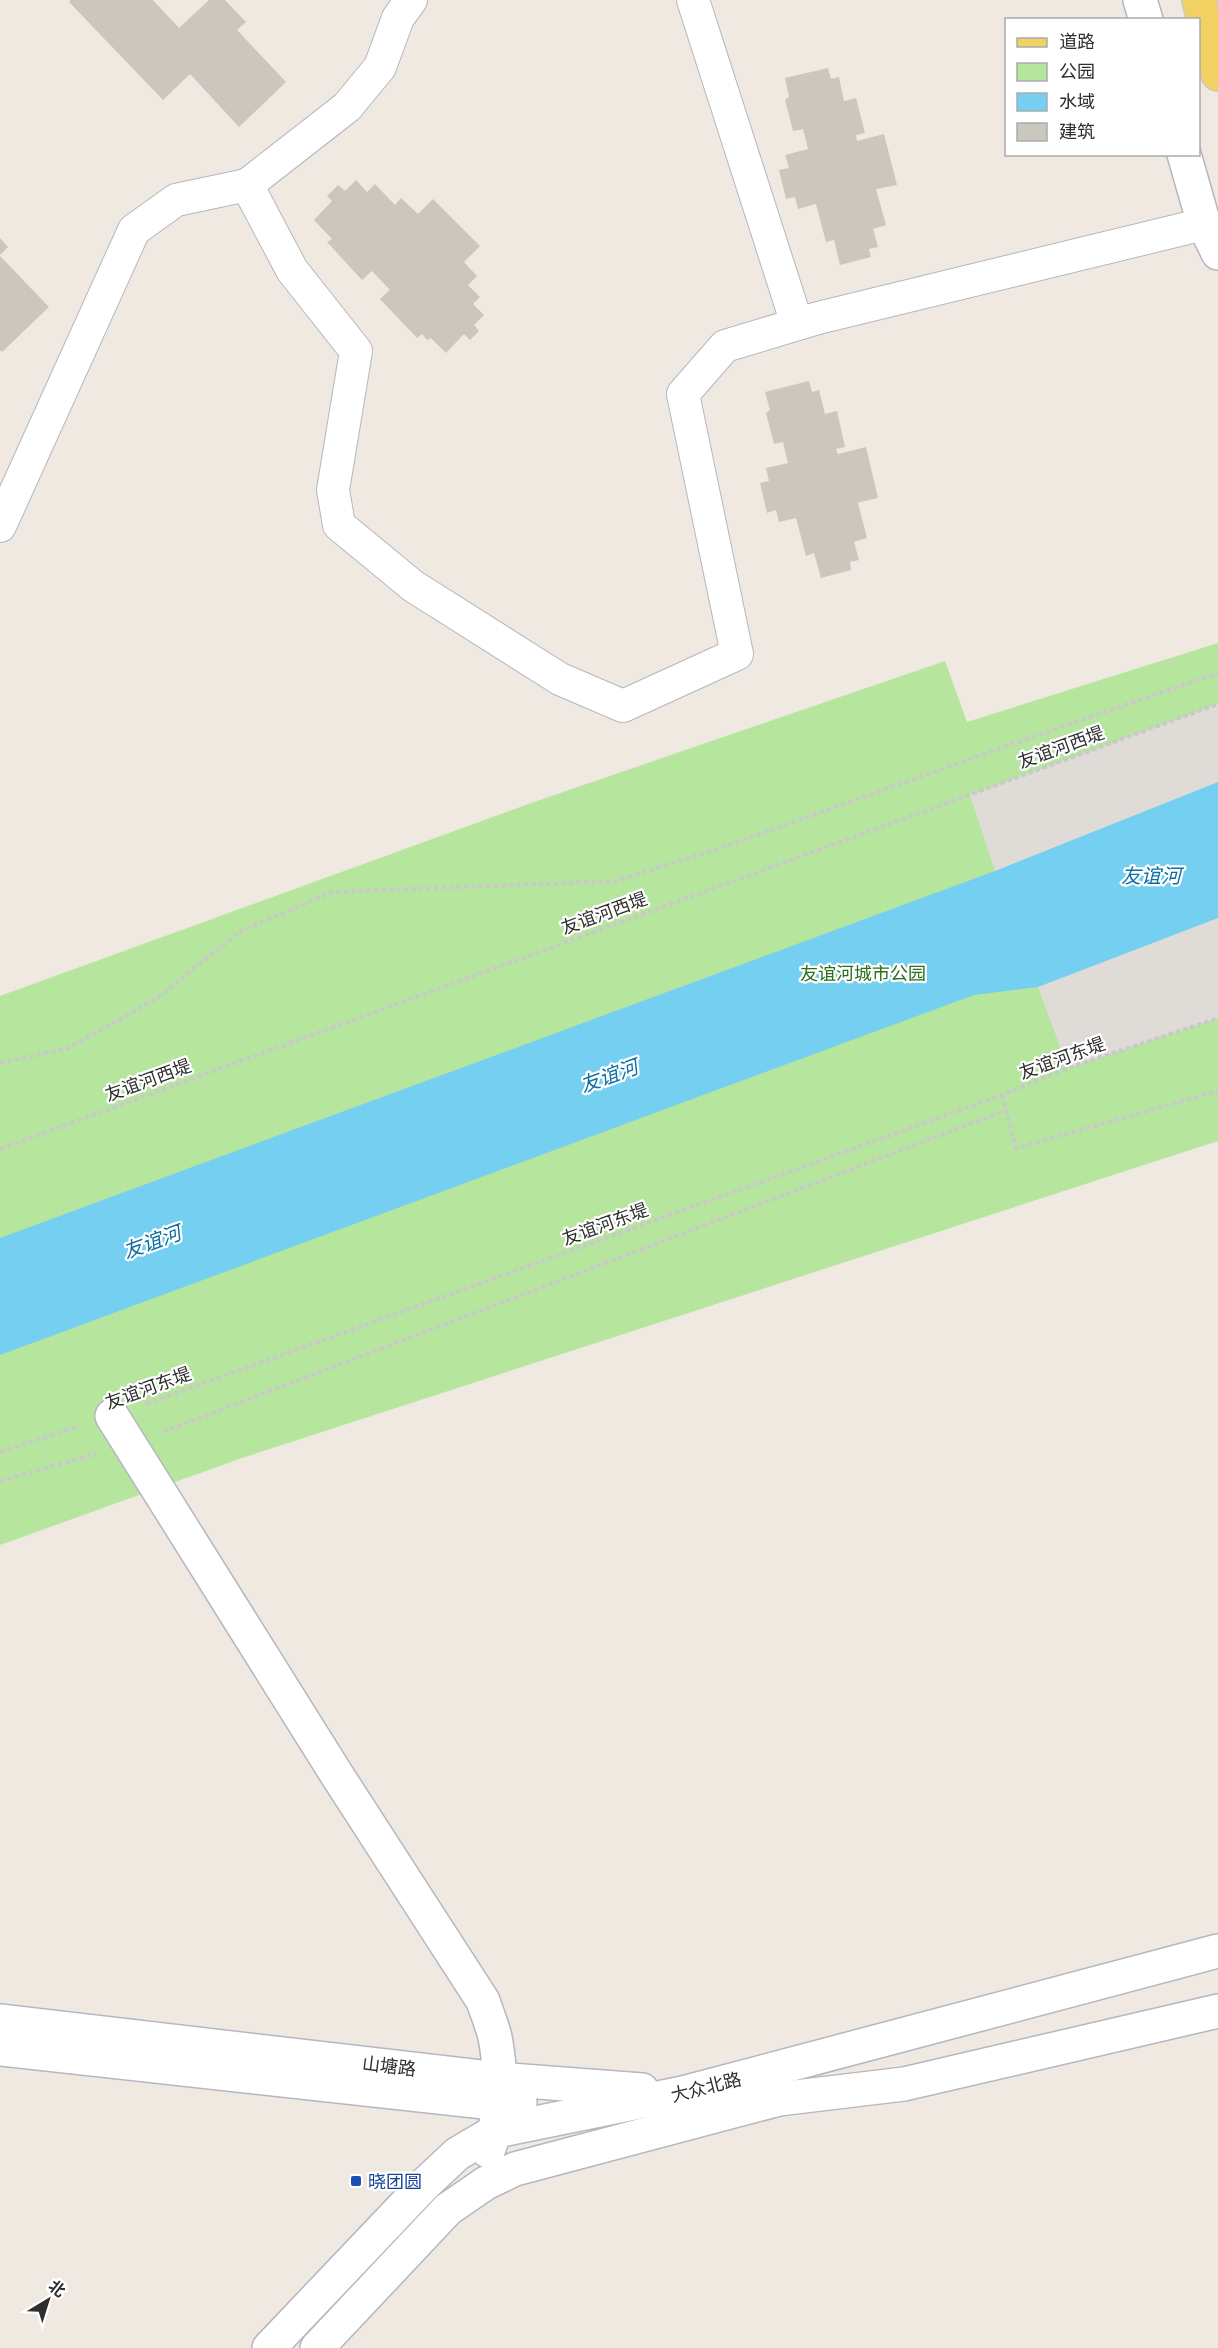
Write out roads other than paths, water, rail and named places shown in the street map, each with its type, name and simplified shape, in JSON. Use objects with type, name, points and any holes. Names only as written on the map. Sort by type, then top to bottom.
[{"type":"main road","points":[[1199,0],[1218,75]]},
{"type":"street","points":[[0,526],[134,230],[176,200],[247,185],[347,107],[380,67],[398,18],[411,0]]},
{"type":"street","points":[[693,0],[797,324]]},
{"type":"street","points":[[1140,0],[1145,18]]},
{"type":"street","points":[[247,185],[292,270],[356,351],[333,490],[339,525],[414,586],[560,679],[623,706],[737,654],[683,394],[725,346],[797,324],[1211,239],[1185,156]]},
{"type":"street","points":[[112,1416],[330,1765],[483,2001],[495,2037],[497,2104],[485,2160],[448,2209]]},
{"type":"street","name":"大众北路","points":[[269,2348],[424,2185],[457,2154],[497,2104],[612,2108],[683,2093],[1218,1951]]},
{"type":"street","name":"大众北路","points":[[317,2348],[448,2209],[486,2183],[515,2169],[780,2099],[904,2084],[1218,2011]]},
{"type":"street","name":"山塘路","points":[[0,2021],[497,2104]]},
{"type":"street","name":"山塘路","points":[[0,2049],[497,2104],[683,2093],[780,2099]]},
{"type":"street","points":[[612,2108],[703,2119]]},
{"type":"water","name":"友谊河","points":[[1218,782],[1218,918],[1038,987],[974,995],[0,1355],[0,1238],[995,871]]},
{"type":"place","name":"晓团圆","points":[[356,2181]]},
{"type":"park label","name":"友谊河城市公园","points":[[863,973]]}]
